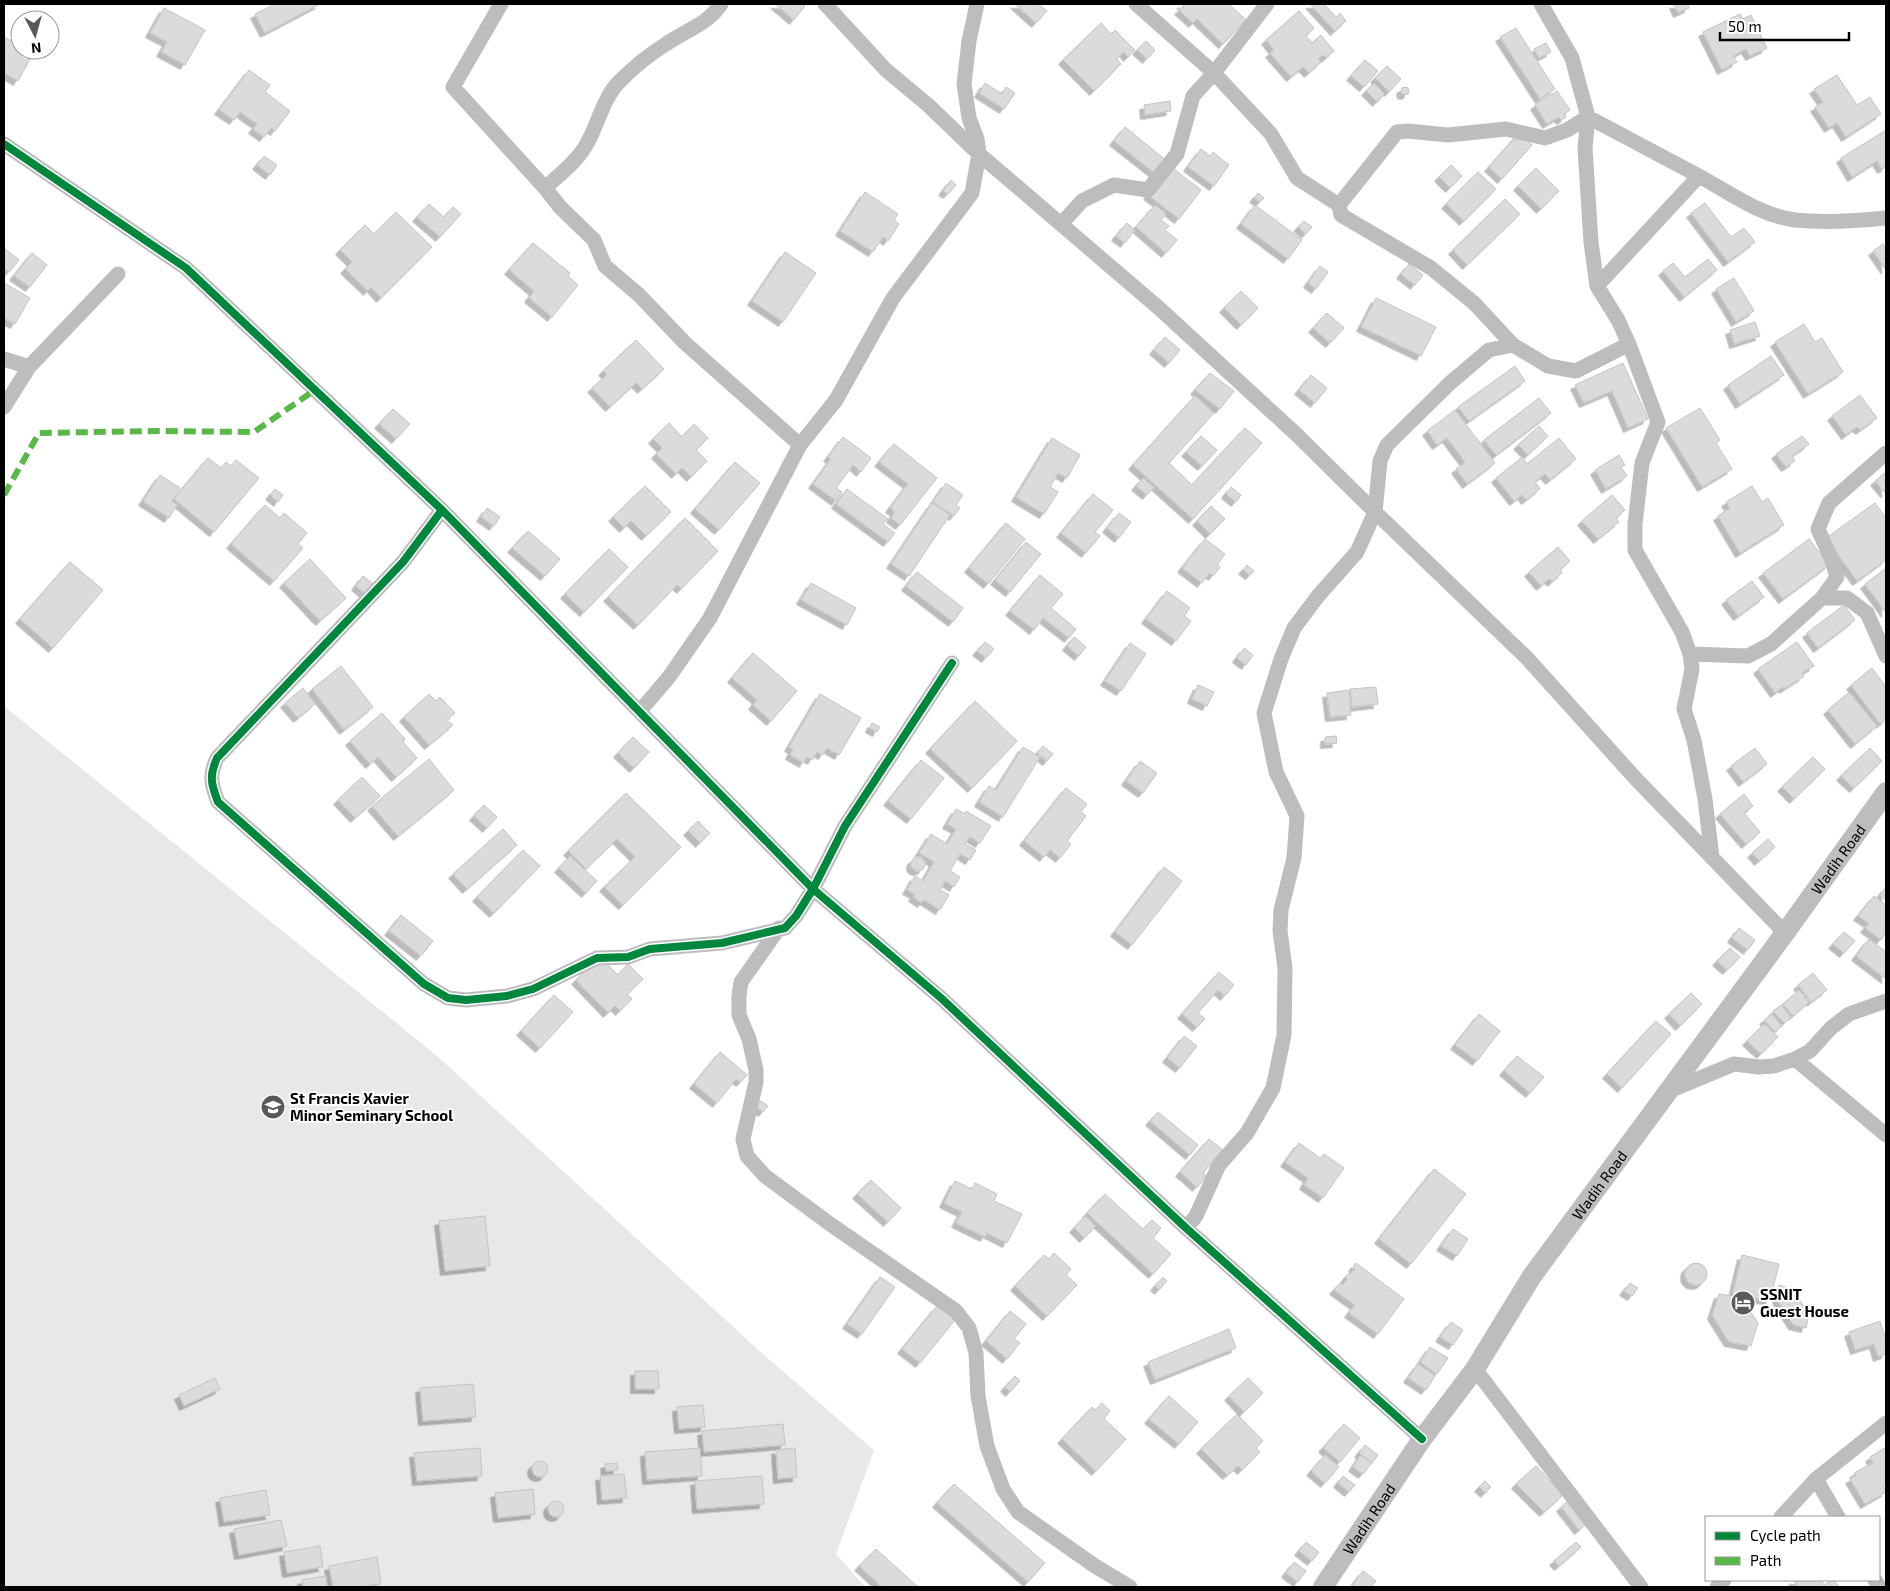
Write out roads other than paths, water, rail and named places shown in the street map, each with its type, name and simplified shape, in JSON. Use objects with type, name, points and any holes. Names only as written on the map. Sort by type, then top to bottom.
[{"type":"street","points":[[501,4],[453,87],[560,207],[594,240],[605,266],[638,295],[685,343],[800,446]]},
{"type":"street","points":[[545,188],[567,168],[584,148],[596,125],[605,100],[620,80],[666,43],[699,26],[721,4]]},
{"type":"street","points":[[825,4],[886,70],[928,105],[980,154],[1160,309],[1296,434],[1527,658],[1636,779],[1785,933]]},
{"type":"street","points":[[640,711],[669,677],[710,618],[800,446],[836,400],[893,298],[972,193],[980,154],[969,118],[964,84],[969,41],[977,4]]},
{"type":"street","points":[[1136,4],[1214,73],[1271,134],[1297,178],[1339,205],[1341,215],[1430,268],[1467,297],[1513,345],[1548,366],[1576,371],[1630,344]]},
{"type":"street","points":[[1541,4],[1572,58],[1588,117],[1586,148],[1591,242],[1597,286],[1630,344],[1658,422],[1642,462],[1635,524],[1635,550],[1682,632],[1690,654],[1692,669],[1684,709],[1694,740],[1705,799],[1712,858]]},
{"type":"street","points":[[1062,224],[1082,201],[1114,185],[1148,190],[1177,154],[1193,96],[1214,73],[1262,6]]},
{"type":"street","points":[[1339,205],[1397,132],[1408,130],[1448,135],[1506,128],[1545,138],[1567,130],[1588,117]]},
{"type":"street","points":[[1588,117],[1699,176],[1734,198],[1779,216],[1795,220],[1852,221],[1886,218]]},
{"type":"street","points":[[4,144],[186,268],[442,510],[813,889],[941,998],[1186,1228],[1422,1439]]},
{"type":"street","points":[[1597,286],[1699,176]]},
{"type":"street","points":[[4,407],[29,367],[118,274]]},
{"type":"street","points":[[1186,1228],[1196,1216],[1219,1165],[1246,1133],[1273,1088],[1284,1035],[1285,968],[1280,931],[1281,910],[1294,858],[1297,816],[1276,772],[1264,713],[1281,659],[1294,628],[1318,596],[1357,552],[1375,512],[1380,461],[1387,445],[1450,383],[1489,350],[1513,345]]},
{"type":"street","points":[[4,359],[29,367]]},
{"type":"street","points":[[1690,654],[1748,656],[1771,644],[1822,598],[1837,577],[1818,529],[1829,503],[1886,453]]},
{"type":"street","points":[[442,510],[403,562],[217,758],[211,771],[212,787],[218,802],[424,984],[448,998],[466,1000],[507,996],[533,989],[597,958],[628,957],[650,949],[722,943],[785,928],[796,916],[813,889],[846,826],[952,663]]},
{"type":"street","points":[[1822,598],[1847,598],[1867,613],[1886,656]]},
{"type":"street","name":"Wadih Road","points":[[1323,1587],[1422,1439],[1476,1368],[1532,1276],[1785,933],[1886,792]]},
{"type":"street","points":[[779,928],[741,982],[739,996],[739,1015],[749,1039],[756,1070],[756,1082],[743,1139],[747,1156],[765,1176],[830,1224],[956,1311],[969,1328],[976,1353],[978,1396],[987,1446],[1003,1489],[1018,1512],[1095,1566],[1130,1587]]},
{"type":"street","points":[[1667,1091],[1734,1064],[1759,1067],[1774,1066],[1795,1059],[1810,1051],[1831,1028],[1849,1014],[1886,1001]]},
{"type":"street","points":[[1795,1059],[1886,1135]]},
{"type":"street","points":[[1476,1368],[1642,1587]]},
{"type":"street","points":[[1782,1516],[1816,1479],[1886,1423]]},
{"type":"street","points":[[1816,1479],[1837,1516]]},
{"type":"place","name":"St Francis Xavier Minor Seminary School","points":[[273,1107]]},
{"type":"place","name":"SSNIT Guest House","points":[[1743,1303]]}]
